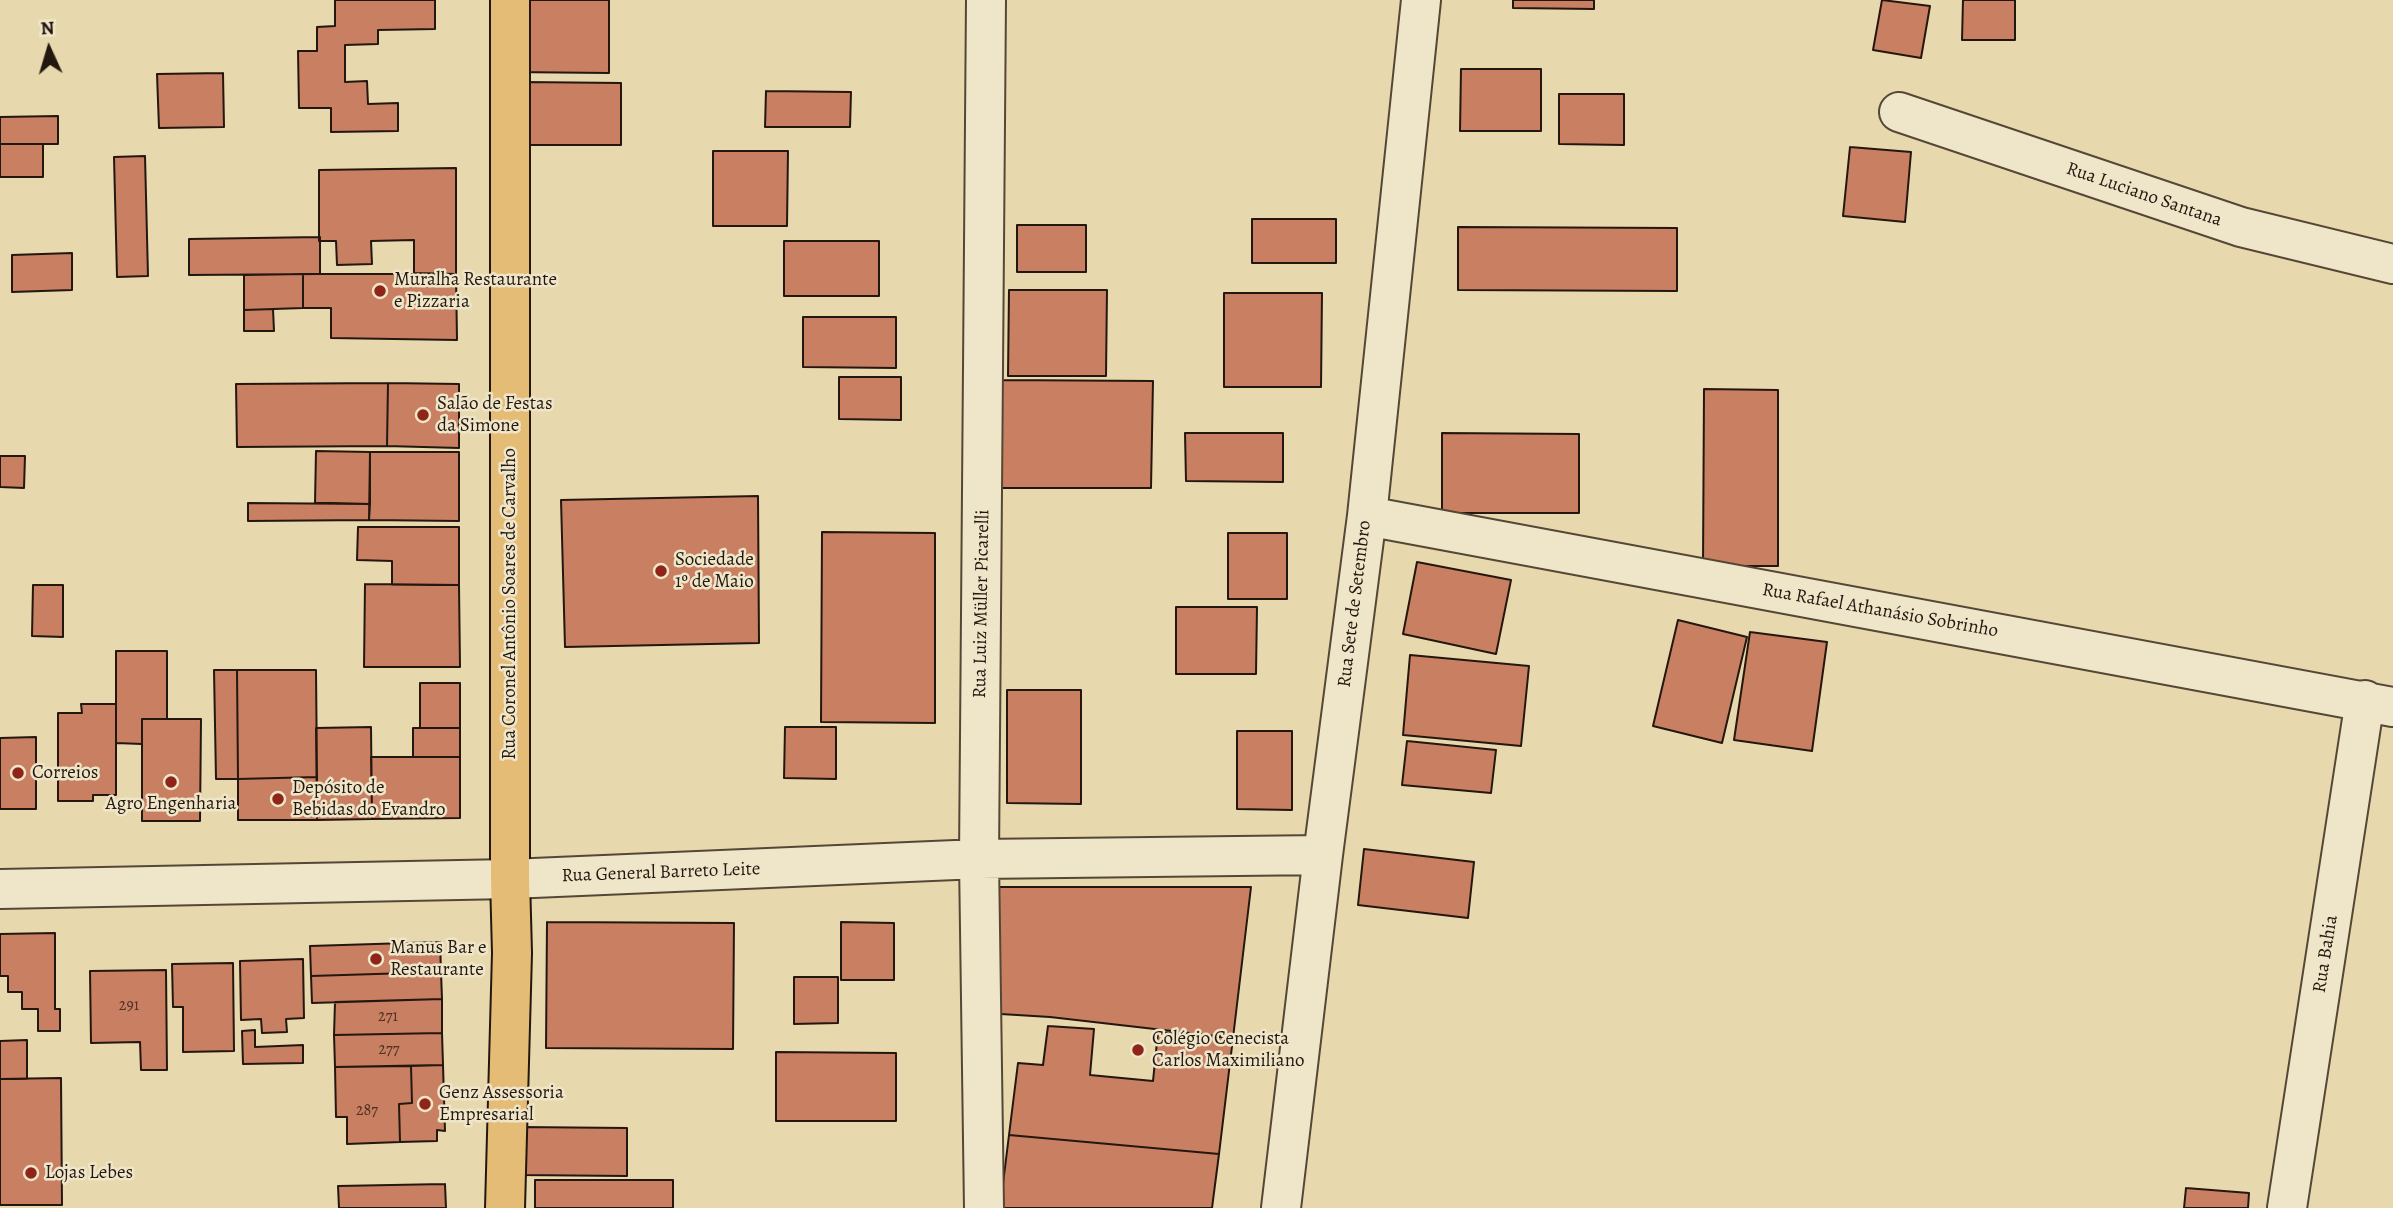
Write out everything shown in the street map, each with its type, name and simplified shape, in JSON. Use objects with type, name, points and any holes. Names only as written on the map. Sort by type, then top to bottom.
[{"type":"main road","name":"Rua Coronel Antônio Soares de Carvalho","points":[[505,1208],[512,953],[510,0]]},
{"type":"street","name":"Rua Luiz Müller Picarelli","points":[[984,1195],[979,859],[986,0]]},
{"type":"street","name":"Rua Sete de Setembro","points":[[1281,1208],[1367,516],[1421,0]]},
{"type":"street","name":"Rua Luciano Santana","points":[[1899,112],[2241,227],[2393,264]]},
{"type":"street","name":"Rua Rafael Athanásio Sobrinho","points":[[1367,516],[2379,704]]},
{"type":"street","name":"Rua Bahia","points":[[2287,1208],[2379,704]]},
{"type":"street","name":"Rua General Barreto Leite","points":[[0,889],[510,879],[979,859],[1323,855]]},
{"type":"building","points":[[335,0],[435,0],[435,29],[378,30],[378,44],[345,45],[345,82],[367,81],[368,104],[398,103],[398,131],[331,132],[331,108],[299,108],[298,51],[317,51],[317,27],[335,26]]},
{"type":"building","points":[[510,0],[609,0],[609,73],[510,72]]},
{"type":"building","points":[[1513,0],[1594,0],[1594,9],[1513,8]]},
{"type":"building","points":[[1882,0],[1930,6],[1921,58],[1873,50]]},
{"type":"building","points":[[1963,0],[2015,0],[2015,40],[1962,40]]},
{"type":"building","points":[[1461,69],[1541,69],[1541,131],[1460,131]]},
{"type":"building","points":[[223,73],[224,127],[159,128],[157,74]]},
{"type":"building","points":[[523,82],[621,83],[621,145],[523,145]]},
{"type":"building","points":[[766,91],[851,92],[850,127],[765,127]]},
{"type":"building","points":[[1559,94],[1624,94],[1624,145],[1559,144]]},
{"type":"building","points":[[58,116],[58,144],[0,144],[0,117]]},
{"type":"building","points":[[0,144],[43,144],[43,177],[0,177]]},
{"type":"building","points":[[1850,147],[1911,152],[1905,222],[1843,216]]},
{"type":"building","points":[[713,151],[788,151],[787,226],[713,226]]},
{"type":"building","points":[[145,156],[148,276],[117,277],[114,157]]},
{"type":"building","points":[[456,168],[456,274],[414,273],[414,240],[371,241],[372,264],[337,265],[336,241],[319,241],[319,170]]},
{"type":"building","points":[[1252,219],[1336,219],[1336,263],[1252,263]]},
{"type":"building","points":[[1017,225],[1086,225],[1086,272],[1017,272]]},
{"type":"building","points":[[1458,227],[1677,228],[1677,291],[1458,290]]},
{"type":"building","points":[[320,237],[320,274],[189,275],[189,239]]},
{"type":"building","points":[[784,241],[879,241],[879,296],[784,296]]},
{"type":"building","points":[[72,253],[72,290],[12,292],[12,255]]},
{"type":"building","name":"Muralha Restaurante e Pizzaria","points":[[303,274],[456,274],[457,340],[331,338],[331,308],[303,308]]},
{"type":"building","points":[[303,274],[303,308],[244,310],[244,275]]},
{"type":"building","points":[[1009,290],[1107,290],[1106,376],[1008,376]]},
{"type":"building","points":[[1224,293],[1322,293],[1321,387],[1224,387]]},
{"type":"building","points":[[273,309],[274,331],[244,331],[244,310]]},
{"type":"building","points":[[803,317],[896,317],[896,368],[803,367]]},
{"type":"building","points":[[839,377],[901,377],[901,420],[839,419]]},
{"type":"building","points":[[999,380],[1153,381],[1151,488],[998,488]]},
{"type":"building","name":"Salão de Festas da Simone","points":[[388,383],[459,384],[459,448],[387,446]]},
{"type":"building","points":[[388,383],[387,446],[237,447],[236,384]]},
{"type":"building","points":[[1704,389],[1778,390],[1778,566],[1703,566]]},
{"type":"building","points":[[1185,433],[1283,433],[1283,482],[1186,481]]},
{"type":"building","points":[[1442,433],[1579,434],[1579,513],[1442,513]]},
{"type":"building","points":[[316,451],[370,452],[370,504],[315,503]]},
{"type":"building","points":[[370,452],[459,452],[459,521],[369,520]]},
{"type":"building","points":[[0,456],[25,456],[24,488],[0,487]]},
{"type":"building","name":"Sociedade 1º de Maio","points":[[758,496],[759,643],[565,647],[561,500]]},
{"type":"building","points":[[248,503],[370,504],[369,520],[248,521]]},
{"type":"building","points":[[358,527],[459,527],[459,585],[392,585],[392,561],[357,560]]},
{"type":"building","points":[[822,532],[935,533],[935,723],[821,722]]},
{"type":"building","points":[[1228,533],[1287,533],[1287,599],[1228,599]]},
{"type":"building","points":[[1417,562],[1511,580],[1496,654],[1403,634]]},
{"type":"building","points":[[365,584],[459,585],[460,667],[364,667]]},
{"type":"building","points":[[33,585],[63,585],[63,637],[32,636]]},
{"type":"building","points":[[1176,607],[1257,607],[1256,674],[1176,674]]},
{"type":"building","points":[[1678,620],[1747,637],[1722,743],[1653,726]]},
{"type":"building","points":[[1750,632],[1827,642],[1812,751],[1734,740]]},
{"type":"building","points":[[116,651],[167,651],[167,719],[142,719],[142,744],[116,743]]},
{"type":"building","points":[[1410,655],[1529,666],[1521,746],[1403,735]]},
{"type":"building","points":[[214,670],[237,670],[238,779],[216,779]]},
{"type":"building","points":[[237,670],[316,670],[317,777],[238,779]]},
{"type":"building","points":[[420,683],[460,683],[460,728],[420,728]]},
{"type":"building","points":[[1007,690],[1081,690],[1081,804],[1007,803]]},
{"type":"building","points":[[81,704],[116,704],[116,795],[93,795],[93,801],[58,801],[58,713],[82,713]]},
{"type":"building","name":"Agro Engenharia","points":[[142,719],[201,719],[200,821],[142,821]]},
{"type":"building","points":[[371,727],[372,819],[317,820],[316,728]]},
{"type":"building","points":[[785,727],[836,727],[836,779],[784,778]]},
{"type":"building","points":[[413,728],[460,728],[460,757],[413,757]]},
{"type":"building","points":[[1237,731],[1292,731],[1292,810],[1237,809]]},
{"type":"building","name":"Correios","points":[[36,737],[36,809],[0,809],[0,738]]},
{"type":"building","points":[[1407,741],[1496,750],[1491,793],[1402,785]]},
{"type":"building","points":[[371,757],[460,757],[460,818],[372,819]]},
{"type":"building","name":"Depósito de Bebidas do Evandro","points":[[317,777],[317,820],[238,820],[238,779]]},
{"type":"building","points":[[1364,849],[1474,862],[1468,918],[1358,905]]},
{"type":"building","points":[[985,887],[1251,887],[1233,1038],[1050,1017],[984,1013]]},
{"type":"building","points":[[547,922],[734,923],[733,1049],[546,1048]]},
{"type":"building","points":[[841,922],[894,923],[894,980],[841,980]]},
{"type":"building","points":[[55,933],[55,1009],[60,1009],[60,1031],[38,1031],[38,1009],[22,1009],[22,992],[8,992],[8,976],[0,976],[0,934]]},
{"type":"building","name":"Manus Bar e Restaurante","points":[[440,942],[441,972],[311,976],[310,946]]},
{"type":"building","points":[[303,959],[304,1018],[286,1019],[287,1032],[262,1033],[261,1019],[241,1020],[240,961]]},
{"type":"building","points":[[233,963],[234,1051],[183,1052],[183,1007],[173,1007],[172,964]]},
{"type":"building","points":[[166,970],[167,1070],[141,1070],[140,1042],[91,1043],[90,971]]},
{"type":"building","points":[[441,972],[442,999],[312,1003],[311,976]]},
{"type":"building","points":[[794,977],[838,977],[838,1023],[794,1024]]},
{"type":"building","points":[[442,999],[442,1033],[334,1035],[335,1002]]},
{"type":"building","points":[[1048,1026],[1094,1029],[1090,1075],[1153,1081],[1158,1032],[1233,1038],[1219,1154],[1009,1135],[1018,1063],[1043,1065]]},
{"type":"building","points":[[255,1030],[255,1047],[303,1045],[303,1063],[243,1064],[242,1031]]},
{"type":"building","points":[[442,1033],[443,1065],[335,1067],[334,1035]]},
{"type":"building","points":[[27,1040],[27,1079],[0,1079],[0,1041]]},
{"type":"building","points":[[776,1052],[896,1053],[896,1121],[776,1121]]},
{"type":"building","name":"Genz Assessoria Empresarial","points":[[443,1065],[445,1131],[437,1130],[437,1141],[400,1142],[399,1104],[412,1103],[411,1066]]},
{"type":"building","points":[[411,1066],[412,1103],[399,1104],[400,1142],[347,1144],[347,1117],[336,1117],[335,1067]]},
{"type":"building","name":"Lojas Lebes","points":[[61,1078],[62,1205],[0,1205],[0,1079]]},
{"type":"building","points":[[519,1127],[627,1128],[627,1176],[519,1175]]},
{"type":"building","points":[[1009,1135],[1219,1154],[1212,1208],[1000,1208]]},
{"type":"building","points":[[535,1180],[673,1180],[673,1208],[535,1208]]},
{"type":"building","points":[[445,1184],[446,1208],[339,1208],[338,1186]]},
{"type":"building","points":[[2186,1188],[2249,1193],[2248,1208],[2184,1208]]},
{"type":"place","name":"Muralha Restaurante e Pizzaria","points":[[380,291]]},
{"type":"place","name":"Salão de Festas da Simone","points":[[423,415]]},
{"type":"place","name":"Sociedade 1º de Maio","points":[[661,571]]},
{"type":"place","name":"Correios","points":[[18,773]]},
{"type":"place","name":"Agro Engenharia","points":[[171,782]]},
{"type":"place","name":"Depósito de Bebidas do Evandro","points":[[278,799]]},
{"type":"place","name":"Manus Bar e Restaurante","points":[[376,959]]},
{"type":"place","name":"Colégio Cenecista Carlos Maximiliano","points":[[1138,1050]]},
{"type":"place","name":"Genz Assessoria Empresarial","points":[[425,1104]]},
{"type":"place","name":"Lojas Lebes","points":[[31,1173]]}]
